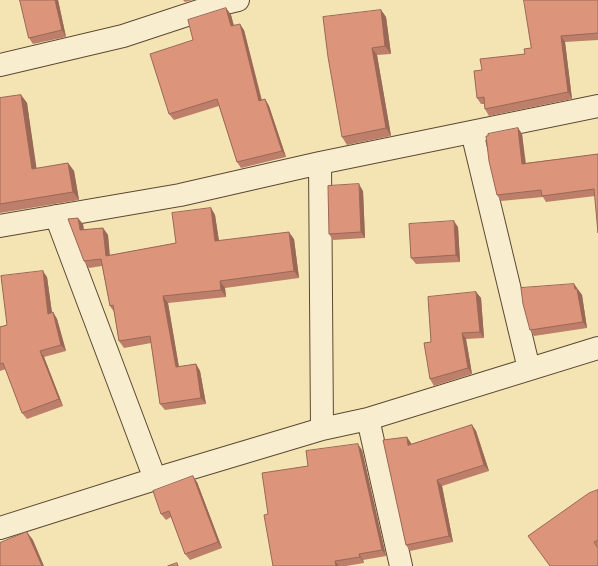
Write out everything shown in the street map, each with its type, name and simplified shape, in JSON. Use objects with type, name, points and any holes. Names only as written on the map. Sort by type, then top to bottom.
[{"type":"street","points":[[0,66],[123,36],[216,5],[238,0]]},
{"type":"street","points":[[0,226],[180,195],[320,163],[598,106]]},
{"type":"street","points":[[472,132],[529,369]]},
{"type":"street","points":[[320,163],[322,429]]},
{"type":"street","points":[[56,216],[155,479]]},
{"type":"street","points":[[0,528],[155,479],[322,429],[368,419],[598,348]]},
{"type":"street","points":[[368,419],[401,566]]},
{"type":"building","points":[[20,0],[55,0],[62,30],[29,38]]},
{"type":"building","points":[[524,0],[598,0],[598,33],[561,36],[568,92],[485,109],[484,97],[477,98],[474,71],[482,70],[480,59],[525,54],[524,49],[531,48]]},
{"type":"building","points":[[226,8],[231,26],[240,24],[259,101],[265,99],[282,151],[237,162],[217,99],[169,114],[150,54],[193,40],[188,20]]},
{"type":"building","points":[[381,10],[385,46],[372,48],[386,128],[342,137],[328,57],[323,17]]},
{"type":"building","points":[[21,95],[32,169],[68,163],[73,192],[0,204],[0,98]]},
{"type":"building","points":[[518,128],[522,164],[598,154],[598,233],[594,189],[542,196],[541,190],[497,195],[489,161],[486,136],[488,136],[488,134]]},
{"type":"building","points":[[359,184],[361,232],[329,234],[328,186]]},
{"type":"building","points":[[211,208],[215,241],[289,232],[294,271],[220,281],[221,290],[163,296],[176,367],[196,364],[201,398],[160,404],[150,336],[119,341],[113,305],[110,306],[101,259],[84,261],[68,219],[78,218],[80,230],[103,228],[106,256],[176,243],[172,213]]},
{"type":"building","points":[[454,221],[456,255],[411,258],[409,224]]},
{"type":"building","points":[[43,271],[48,314],[53,312],[61,345],[40,351],[59,399],[22,413],[3,363],[0,364],[0,327],[7,325],[1,276]]},
{"type":"building","points":[[574,284],[575,289],[577,289],[583,322],[530,330],[523,304],[521,288]]},
{"type":"building","points":[[476,292],[480,332],[462,333],[468,368],[430,379],[424,343],[431,342],[428,297]]},
{"type":"building","points":[[472,425],[484,465],[437,480],[449,536],[406,545],[383,440],[407,437],[408,445]]},
{"type":"building","points":[[358,444],[382,550],[359,554],[360,557],[335,561],[336,566],[273,566],[264,515],[268,514],[262,473],[308,466],[306,451]]},
{"type":"building","points":[[193,476],[218,542],[185,554],[169,511],[161,514],[153,491]]},
{"type":"building","points":[[598,490],[598,540],[594,542],[598,548],[598,566],[550,566],[528,536],[589,493]]},
{"type":"building","points":[[27,532],[42,566],[0,566],[0,543]]},
{"type":"building","points":[[177,563],[178,566],[168,566]]}]
